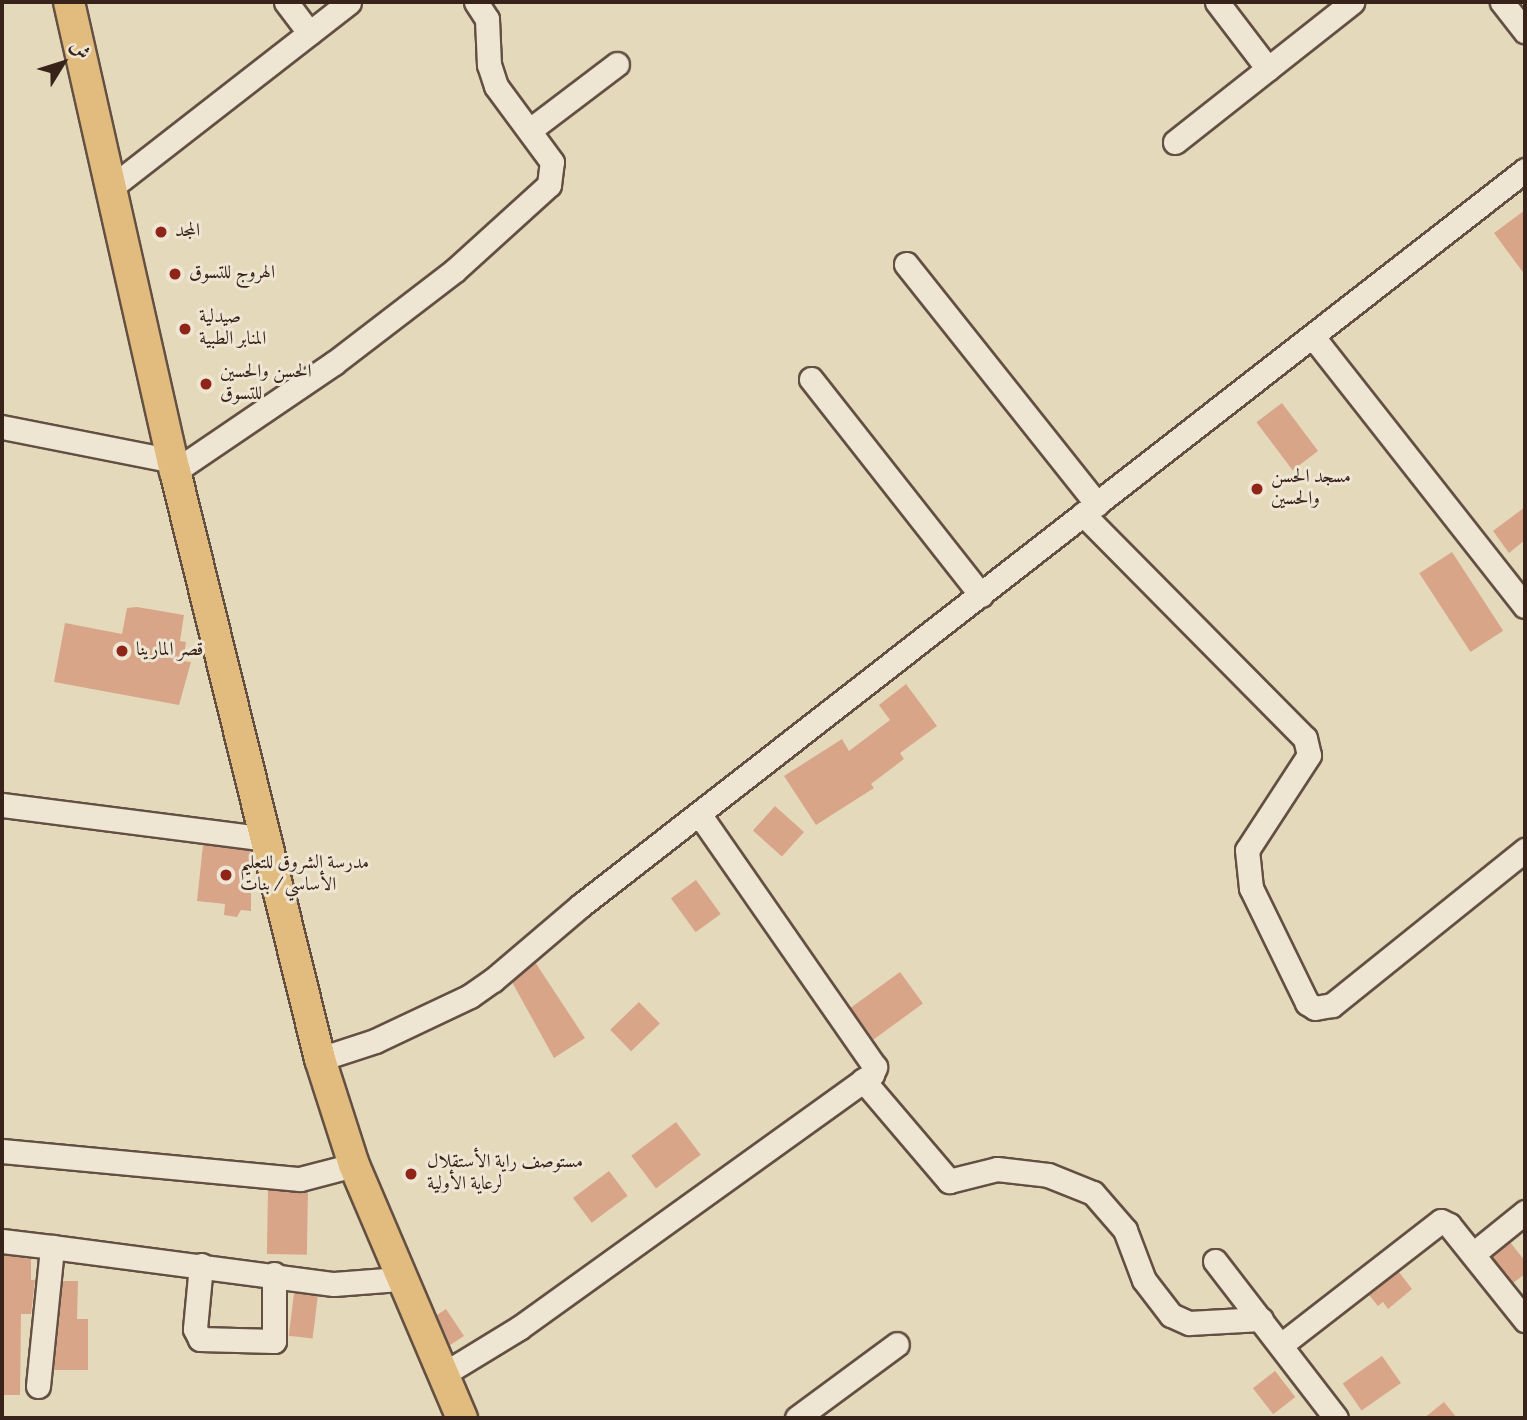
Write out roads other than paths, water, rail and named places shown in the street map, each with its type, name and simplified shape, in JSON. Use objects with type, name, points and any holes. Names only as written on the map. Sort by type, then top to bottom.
[{"type":"main road","points":[[69,2],[113,186],[174,466],[268,839],[320,1059],[354,1165],[399,1279],[462,1418]]},
{"type":"street","points":[[286,2],[309,33]]},
{"type":"street","points":[[113,186],[349,2]]},
{"type":"street","points":[[2,427],[174,466],[334,363],[432,288],[549,185],[552,162],[496,86],[489,65],[487,19],[476,2]]},
{"type":"street","points":[[1217,2],[1268,69]]},
{"type":"street","points":[[1175,142],[1352,2]]},
{"type":"street","points":[[1502,2],[1525,31]]},
{"type":"street","points":[[530,130],[617,64]]},
{"type":"street","points":[[320,1059],[376,1041],[470,996],[1525,170]]},
{"type":"street","points":[[906,264],[1090,509],[1305,738],[1309,755],[1247,850],[1251,888],[1307,1003],[1315,1008],[1332,1005],[1525,850]]},
{"type":"street","points":[[1313,337],[1525,606]]},
{"type":"street","points":[[811,379],[981,595]]},
{"type":"street","points":[[2,805],[268,839]]},
{"type":"street","points":[[442,1375],[519,1328],[872,1074],[873,1061],[701,817]]},
{"type":"street","points":[[863,1080],[949,1181],[997,1169],[1048,1175],[1093,1193],[1125,1230],[1144,1280],[1171,1315],[1189,1323],[1261,1319]]},
{"type":"street","points":[[2,1152],[300,1179],[354,1165]]},
{"type":"street","points":[[1473,1254],[1525,1212]]},
{"type":"street","points":[[1281,1345],[1432,1223],[1441,1221],[1450,1225],[1525,1320]]},
{"type":"street","points":[[2,1241],[358,1284],[399,1279]]},
{"type":"street","points":[[38,1386],[52,1247]]},
{"type":"street","points":[[1215,1261],[1336,1418]]},
{"type":"street","points":[[201,1265],[195,1329],[200,1339],[274,1341],[274,1275]]},
{"type":"street","points":[[797,1418],[897,1344]]},
{"type":"place","name":"المجد","points":[[161,232]]},
{"type":"place","name":"الهروج للتسوق","points":[[175,274]]},
{"type":"place","name":"صيدلية المنابر الطبية","points":[[185,329]]},
{"type":"place","name":"الحسن والحسين للتسوق","points":[[206,384]]},
{"type":"place","name":"مسجد الحسن والحسين","points":[[1257,489]]},
{"type":"place","name":"قصر المارينا","points":[[122,651]]},
{"type":"place","name":"مدرسة الشروق للتعليم الأساسي / بنات","points":[[226,875]]},
{"type":"place","name":"مستوصف راية الأستقلال لرعاية الأولية","points":[[411,1174]]}]
